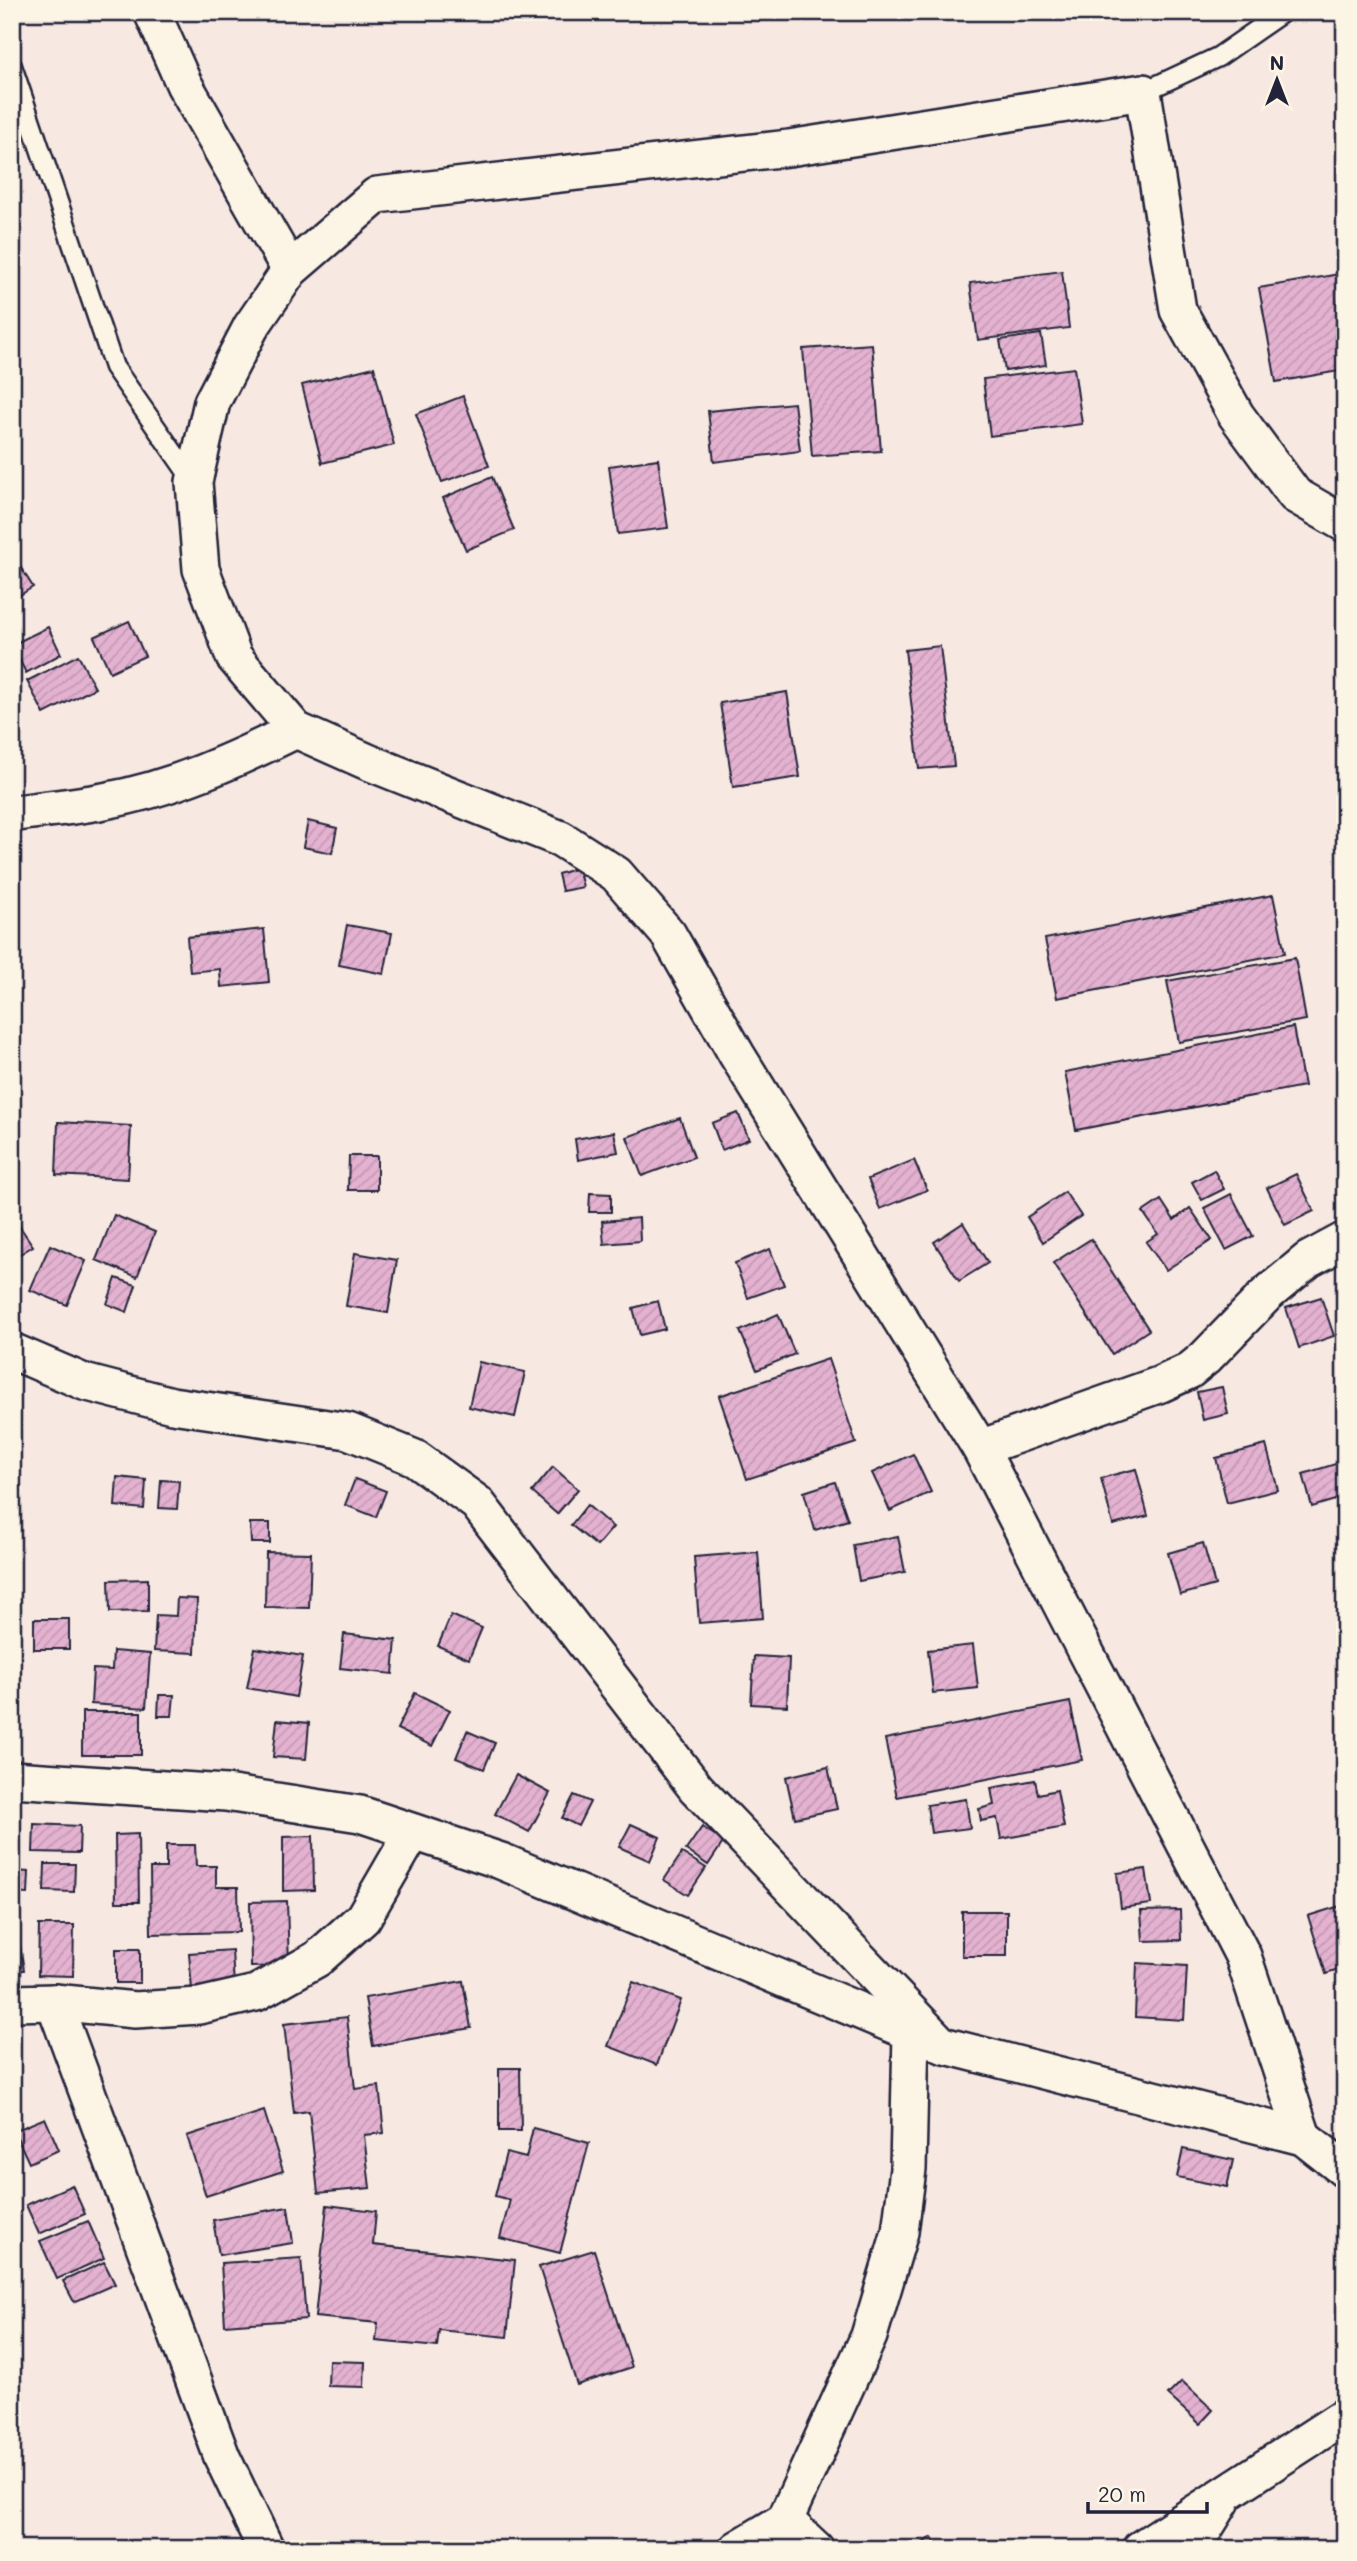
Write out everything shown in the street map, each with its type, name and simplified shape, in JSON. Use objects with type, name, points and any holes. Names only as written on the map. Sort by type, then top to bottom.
[{"type":"street","points":[[152,12],[184,84],[290,270]]},
{"type":"street","points":[[1303,2137],[1243,1956],[1175,1820],[980,1448],[744,1066],[668,934],[616,874],[561,839],[368,762],[296,730],[234,657],[201,569],[194,482],[212,402],[251,327],[290,270],[377,195],[789,148],[1143,92],[1178,310],[1236,415],[1295,495],[1345,524]]},
{"type":"street","points":[[12,814],[102,802],[195,776],[296,730]]},
{"type":"street","points":[[980,1448],[1161,1384],[1188,1371],[1205,1358],[1277,1285],[1308,1260],[1345,1240]]},
{"type":"street","points":[[12,1351],[84,1382],[172,1405],[348,1432],[415,1458],[477,1503],[696,1788],[927,2038]]},
{"type":"street","points":[[12,1779],[226,1793],[360,1815],[501,1861],[927,2038],[1303,2137],[1345,2169]]},
{"type":"street","points":[[12,2003],[54,2002],[135,2010],[199,2006],[256,1993],[317,1959],[363,1918],[413,1832]]},
{"type":"street","points":[[54,2002],[222,2457],[266,2549]]},
{"type":"street","points":[[737,2549],[785,2520],[869,2336],[900,2232],[927,2038]]},
{"type":"street","points":[[1140,2549],[1345,2416]]},
{"type":"street","points":[[1192,2549],[1228,2492]]},
{"type":"street","points":[[785,2520],[817,2549]]},
{"type":"lane","points":[[1143,92],[1218,57],[1283,12]]},
{"type":"lane","points":[[12,66],[114,367],[194,482]]},
{"type":"building","points":[[1062,271],[1069,328],[978,340],[970,283]]},
{"type":"building","points":[[1345,273],[1345,370],[1276,382],[1259,288]]},
{"type":"building","points":[[1041,334],[1046,365],[1005,371],[1000,340]]},
{"type":"building","points":[[872,344],[881,451],[812,456],[803,349]]},
{"type":"building","points":[[374,367],[394,445],[322,463],[302,385]]},
{"type":"building","points":[[1074,368],[1082,424],[990,436],[983,379]]},
{"type":"building","points":[[463,396],[489,466],[442,482],[416,414]]},
{"type":"building","points":[[794,403],[800,451],[714,462],[708,411]]},
{"type":"building","points":[[658,459],[668,528],[618,534],[609,466]]},
{"type":"building","points":[[492,477],[514,530],[466,550],[443,498]]},
{"type":"building","points":[[14,557],[33,587],[12,600],[12,558]]},
{"type":"building","points":[[129,621],[145,656],[110,672],[94,637]]},
{"type":"building","points":[[48,627],[61,654],[26,673],[12,645]]},
{"type":"building","points":[[940,646],[954,766],[919,769],[905,650]]},
{"type":"building","points":[[78,655],[95,688],[44,714],[27,681]]},
{"type":"building","points":[[787,692],[800,777],[733,787],[720,703]]},
{"type":"building","points":[[308,821],[337,828],[332,853],[303,847]]},
{"type":"building","points":[[578,868],[583,887],[562,891],[558,874]]},
{"type":"building","points":[[1273,895],[1285,953],[1057,998],[1045,939]]},
{"type":"building","points":[[347,925],[392,933],[384,974],[339,965]]},
{"type":"building","points":[[264,929],[269,982],[221,987],[220,969],[190,972],[187,937]]},
{"type":"building","points":[[1295,958],[1306,1020],[1179,1042],[1167,981]]},
{"type":"building","points":[[1293,1027],[1304,1086],[1076,1130],[1065,1072]]},
{"type":"building","points":[[738,1113],[749,1139],[722,1150],[712,1123]]},
{"type":"building","points":[[680,1118],[694,1157],[642,1176],[627,1137]]},
{"type":"building","points":[[58,1122],[131,1126],[128,1179],[56,1175]]},
{"type":"building","points":[[614,1132],[618,1152],[578,1160],[575,1139]]},
{"type":"building","points":[[349,1156],[377,1156],[377,1190],[348,1190]]},
{"type":"building","points":[[914,1160],[927,1190],[880,1209],[868,1179]]},
{"type":"building","points":[[1214,1170],[1224,1189],[1202,1200],[1192,1182]]},
{"type":"building","points":[[1296,1174],[1314,1211],[1285,1225],[1267,1188]]},
{"type":"building","points":[[1065,1192],[1081,1216],[1043,1242],[1027,1217]]},
{"type":"building","points":[[590,1193],[611,1194],[611,1212],[589,1212]]},
{"type":"building","points":[[1231,1194],[1253,1236],[1226,1250],[1204,1208]]},
{"type":"building","points":[[1161,1200],[1174,1220],[1190,1208],[1212,1240],[1166,1270],[1146,1242],[1158,1234],[1143,1212]]},
{"type":"building","points":[[12,1215],[33,1246],[12,1259]]},
{"type":"building","points":[[114,1215],[155,1232],[137,1277],[96,1260]]},
{"type":"building","points":[[639,1218],[640,1241],[604,1244],[602,1221]]},
{"type":"building","points":[[963,1223],[988,1263],[959,1281],[934,1242]]},
{"type":"building","points":[[1091,1239],[1149,1330],[1112,1354],[1053,1263]]},
{"type":"building","points":[[50,1245],[86,1261],[67,1305],[30,1290]]},
{"type":"building","points":[[770,1249],[784,1285],[748,1298],[735,1263]]},
{"type":"building","points":[[355,1253],[397,1260],[388,1313],[346,1306]]},
{"type":"building","points":[[116,1278],[136,1285],[127,1312],[107,1304]]},
{"type":"building","points":[[1321,1297],[1334,1336],[1299,1348],[1286,1308]]},
{"type":"building","points":[[658,1301],[665,1329],[640,1335],[633,1308]]},
{"type":"building","points":[[778,1314],[795,1354],[757,1370],[740,1331]]},
{"type":"building","points":[[828,1359],[856,1443],[747,1479],[719,1396]]},
{"type":"building","points":[[479,1362],[525,1372],[515,1417],[469,1407]]},
{"type":"building","points":[[1222,1387],[1228,1414],[1203,1420],[1197,1392]]},
{"type":"building","points":[[1266,1445],[1278,1490],[1227,1503],[1216,1458]]},
{"type":"building","points":[[913,1454],[931,1492],[890,1511],[872,1473]]},
{"type":"building","points":[[1345,1461],[1345,1497],[1312,1507],[1303,1474]]},
{"type":"building","points":[[553,1467],[578,1489],[557,1514],[532,1492]]},
{"type":"building","points":[[1136,1469],[1148,1516],[1113,1525],[1101,1478]]},
{"type":"building","points":[[117,1477],[146,1480],[144,1509],[115,1506]]},
{"type":"building","points":[[355,1479],[386,1491],[376,1517],[345,1505]]},
{"type":"building","points":[[161,1480],[179,1481],[177,1509],[159,1508]]},
{"type":"building","points":[[835,1482],[848,1520],[815,1530],[804,1492]]},
{"type":"building","points":[[587,1505],[613,1527],[597,1546],[571,1525]]},
{"type":"building","points":[[250,1523],[270,1523],[270,1543],[251,1543]]},
{"type":"building","points":[[898,1536],[905,1572],[859,1581],[853,1545]]},
{"type":"building","points":[[1203,1543],[1215,1585],[1180,1595],[1168,1553]]},
{"type":"building","points":[[266,1552],[311,1553],[309,1608],[265,1607]]},
{"type":"building","points":[[758,1552],[763,1618],[699,1623],[694,1557]]},
{"type":"building","points":[[148,1579],[148,1611],[110,1612],[109,1580]]},
{"type":"building","points":[[177,1598],[197,1599],[195,1653],[154,1651],[156,1615],[176,1616]]},
{"type":"building","points":[[451,1615],[482,1628],[469,1659],[438,1646]]},
{"type":"building","points":[[34,1619],[69,1619],[69,1649],[34,1649]]},
{"type":"building","points":[[344,1634],[396,1640],[393,1674],[340,1668]]},
{"type":"building","points":[[973,1645],[978,1688],[933,1693],[928,1650]]},
{"type":"building","points":[[255,1648],[303,1656],[296,1697],[247,1688]]},
{"type":"building","points":[[113,1651],[150,1654],[146,1708],[91,1704],[93,1669],[112,1670]]},
{"type":"building","points":[[754,1656],[789,1658],[787,1706],[751,1704]]},
{"type":"building","points":[[415,1693],[450,1710],[432,1746],[397,1729]]},
{"type":"building","points":[[159,1695],[174,1695],[172,1716],[158,1716]]},
{"type":"building","points":[[1070,1702],[1082,1760],[897,1797],[885,1739]]},
{"type":"building","points":[[82,1712],[141,1712],[141,1755],[82,1755]]},
{"type":"building","points":[[277,1720],[309,1723],[306,1759],[273,1757]]},
{"type":"building","points":[[467,1731],[495,1743],[484,1769],[456,1758]]},
{"type":"building","points":[[828,1767],[837,1809],[795,1818],[786,1777]]},
{"type":"building","points":[[516,1775],[550,1793],[529,1832],[495,1814]]},
{"type":"building","points":[[1035,1780],[1038,1794],[1057,1790],[1064,1827],[1001,1839],[997,1818],[981,1821],[979,1809],[994,1805],[991,1788]]},
{"type":"building","points":[[574,1795],[590,1802],[578,1826],[562,1818]]},
{"type":"building","points":[[966,1799],[970,1828],[931,1833],[927,1805]]},
{"type":"building","points":[[34,1824],[80,1826],[79,1853],[33,1852]]},
{"type":"building","points":[[631,1824],[660,1837],[650,1861],[619,1847]]},
{"type":"building","points":[[702,1827],[724,1841],[708,1865],[686,1850]]},
{"type":"building","points":[[138,1834],[139,1902],[116,1902],[115,1835]]},
{"type":"building","points":[[313,1836],[314,1890],[283,1891],[283,1837]]},
{"type":"building","points":[[166,1845],[195,1845],[196,1866],[216,1866],[216,1887],[238,1887],[239,1932],[151,1934],[150,1868],[166,1868]]},
{"type":"building","points":[[682,1853],[706,1868],[688,1895],[664,1880]]},
{"type":"building","points":[[45,1864],[75,1864],[74,1892],[44,1891]]},
{"type":"building","points":[[1146,1869],[1151,1904],[1121,1908],[1117,1873]]},
{"type":"building","points":[[12,1871],[29,1872],[28,1894],[12,1893]]},
{"type":"building","points":[[287,1901],[289,1966],[251,1967],[250,1902]]},
{"type":"building","points":[[1340,1906],[1345,1923],[1345,1968],[1326,1974],[1308,1916]]},
{"type":"building","points":[[1180,1910],[1181,1940],[1143,1941],[1141,1911]]},
{"type":"building","points":[[962,1911],[1007,1911],[1007,1956],[962,1956]]},
{"type":"building","points":[[39,1925],[74,1925],[73,1976],[38,1975]]},
{"type":"building","points":[[19,1940],[24,1970],[12,1972],[12,1941]]},
{"type":"building","points":[[116,1949],[140,1949],[140,1983],[116,1983]]},
{"type":"building","points":[[232,1950],[234,1987],[192,1990],[189,1953]]},
{"type":"building","points":[[1137,1963],[1187,1966],[1184,2020],[1135,2017]]},
{"type":"building","points":[[463,1981],[471,2028],[373,2046],[365,1998]]},
{"type":"building","points":[[633,1982],[681,2000],[657,2065],[608,2046]]},
{"type":"building","points":[[347,2017],[355,2089],[379,2086],[384,2133],[364,2135],[370,2188],[318,2193],[309,2111],[294,2113],[284,2024]]},
{"type":"building","points":[[499,2068],[520,2068],[521,2131],[499,2131]]},
{"type":"building","points":[[264,2111],[283,2171],[206,2196],[187,2136]]},
{"type":"building","points":[[45,2118],[59,2150],[29,2163],[14,2131]]},
{"type":"building","points":[[533,2128],[589,2143],[560,2253],[500,2238],[510,2200],[495,2196],[506,2153],[526,2158]]},
{"type":"building","points":[[1183,2149],[1233,2160],[1227,2187],[1177,2177]]},
{"type":"building","points":[[72,2185],[85,2214],[39,2234],[26,2205]]},
{"type":"building","points":[[327,2205],[376,2211],[373,2245],[515,2260],[507,2337],[439,2330],[437,2347],[376,2341],[378,2323],[315,2317]]},
{"type":"building","points":[[288,2207],[293,2243],[219,2255],[213,2220]]},
{"type":"building","points":[[88,2221],[104,2258],[57,2279],[40,2241]]},
{"type":"building","points":[[594,2250],[632,2367],[577,2385],[539,2267]]},
{"type":"building","points":[[301,2258],[306,2319],[225,2325],[221,2263]]},
{"type":"building","points":[[104,2262],[115,2284],[74,2302],[63,2281]]},
{"type":"building","points":[[329,2361],[365,2362],[364,2387],[328,2386]]},
{"type":"building","points":[[1182,2381],[1213,2410],[1200,2424],[1168,2395]]},
{"type":"building","points":[[932,2537],[940,2549],[913,2549]]}]
